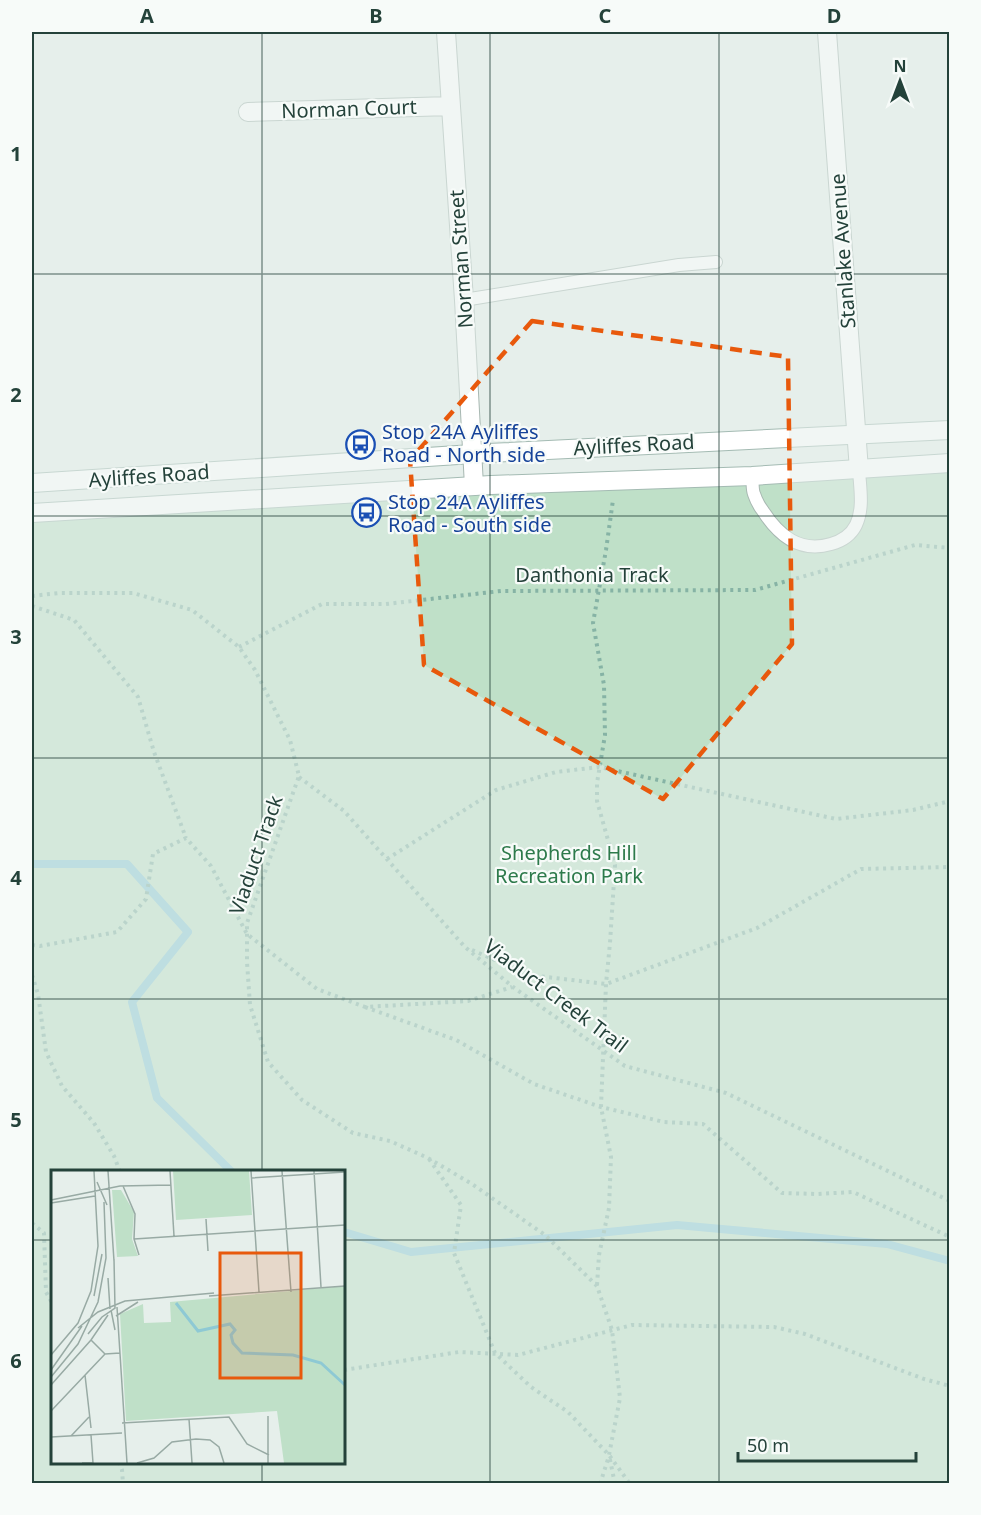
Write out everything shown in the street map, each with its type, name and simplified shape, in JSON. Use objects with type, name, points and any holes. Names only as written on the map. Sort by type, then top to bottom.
[{"type":"main road","name":"Norman Street","points":[[446,32],[474,486]]},
{"type":"main road","name":"Stanlake Avenue","points":[[827,32],[859,470]]},
{"type":"main road","name":"Norman Court","points":[[248,112],[451,106]]},
{"type":"main road","name":"Ayliffes Road","points":[[32,483],[471,454],[950,430]]},
{"type":"main road","name":"Ayliffes Road","points":[[32,513],[474,486],[752,476],[950,463]]},
{"type":"lane","points":[[464,300],[680,264],[716,262]]},
{"type":"lane","points":[[752,476],[753,493],[769,521],[782,535],[791,542],[822,547],[839,542],[850,534],[856,523],[861,506],[859,470]]},
{"type":"path","points":[[597,1286],[600,1248],[609,1208],[611,1157],[601,1107],[606,984],[615,865],[597,801],[597,783],[605,735],[604,686],[593,623],[613,500]]},
{"type":"path","name":"Danthonia Track","points":[[239,647],[322,604],[387,604],[501,591],[755,590],[915,545],[950,549]]},
{"type":"path","name":"Viaduct Track","points":[[32,596],[59,592],[133,593],[192,609],[239,647],[255,670],[290,741],[299,777],[248,923],[246,962],[250,1005],[268,1062],[302,1100],[353,1133],[390,1141],[428,1158],[472,1184],[545,1235],[597,1286],[612,1330],[620,1398],[609,1455],[615,1484]]},
{"type":"path","points":[[32,606],[74,620],[138,697],[154,752],[186,838],[211,866],[247,934],[317,989],[456,1040],[534,1083],[601,1107],[664,1122],[703,1124],[782,1193],[853,1192],[950,1237]]},
{"type":"path","points":[[387,859],[496,790],[556,772],[599,767],[836,819],[913,810],[950,801]]},
{"type":"path","name":"Viaduct Creek Trail","points":[[299,777],[344,810],[465,947],[513,987],[625,1066],[726,1093],[950,1201]]},
{"type":"path","points":[[32,945],[40,946],[117,932],[146,899],[153,854],[186,838]]},
{"type":"path","points":[[465,947],[529,975],[606,984],[757,928],[861,869],[950,867]]},
{"type":"path","points":[[32,975],[38,994],[46,1052],[62,1086],[94,1124],[114,1156],[119,1170]]},
{"type":"path","points":[[365,1007],[468,1001],[513,987]]},
{"type":"path","points":[[428,1158],[461,1205],[454,1253],[495,1353],[531,1387],[568,1412],[609,1455],[630,1484]]},
{"type":"path","points":[[32,1223],[44,1233],[46,1292],[51,1301]]},
{"type":"path","points":[[345,1370],[459,1352],[518,1354],[632,1325],[774,1327],[805,1334],[924,1379],[950,1386]]},
{"type":"path","points":[[600,1484],[609,1455]]},
{"type":"path","points":[[119,1464],[123,1470],[123,1484]]},
{"type":"highlighted area","points":[[532,321],[788,357],[792,644],[663,799],[424,665],[410,460]]},
{"type":"green space","name":"Shepherds Hill Recreation Park","points":[[949,466],[949,1483],[32,1484],[32,513]]},
{"type":"waterway","points":[[32,864],[127,864],[188,932],[132,1002],[157,1098],[230,1170]]},
{"type":"waterway","points":[[345,1232],[411,1252],[677,1225],[887,1244],[950,1261]]},
{"type":"place","name":"Stop 24A Ayliffes Road - North side","points":[[361,444]]},
{"type":"place","name":"Stop 24A Ayliffes Road - South side","points":[[367,513]]}]
